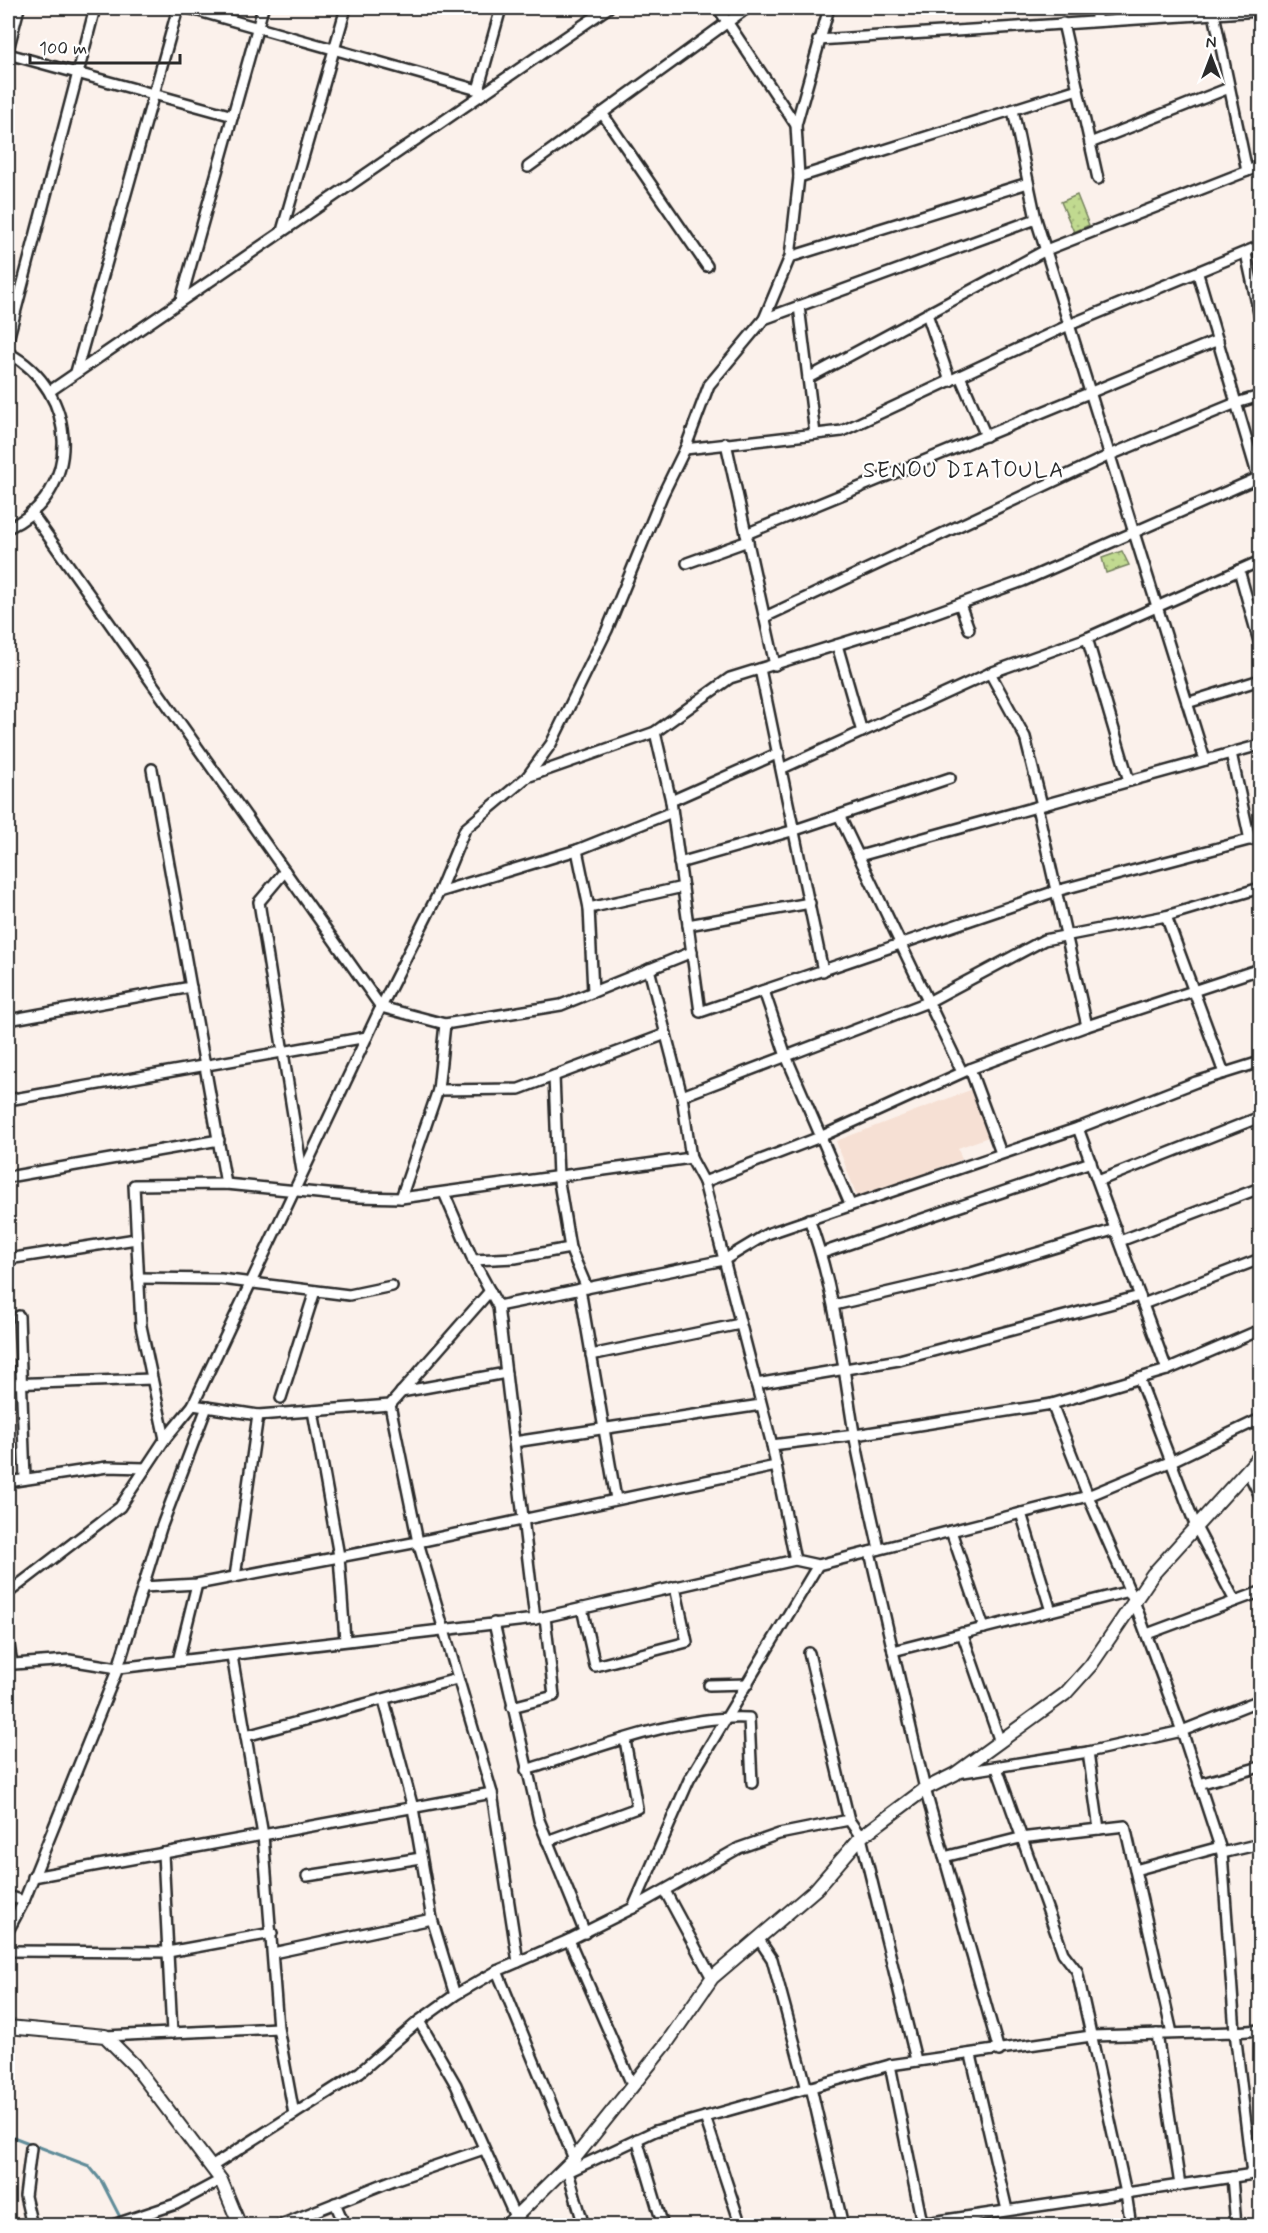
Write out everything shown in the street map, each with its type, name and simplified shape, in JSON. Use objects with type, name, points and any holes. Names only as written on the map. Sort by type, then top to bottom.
[{"type":"street","points":[[19,8],[8,52],[77,74],[232,116]]},
{"type":"street","points":[[8,340],[95,8]]},
{"type":"street","points":[[76,372],[178,8]]},
{"type":"street","points":[[188,8],[481,91]]},
{"type":"street","points":[[181,300],[263,8]]},
{"type":"street","points":[[282,231],[346,8]]},
{"type":"street","points":[[481,91],[501,8]]},
{"type":"street","points":[[50,391],[481,91],[608,8]]},
{"type":"street","points":[[718,8],[796,125]]},
{"type":"street","points":[[528,167],[747,8]]},
{"type":"street","points":[[8,1593],[120,1506],[165,1439],[193,1405],[381,1007],[439,892],[465,829],[527,777],[551,744],[607,630],[662,496],[685,449],[709,385],[764,319],[790,257],[799,177],[796,125],[818,40],[829,8]]},
{"type":"street","points":[[1096,8],[1096,21]]},
{"type":"street","points":[[818,40],[1096,21],[1213,10],[1260,11]]},
{"type":"street","points":[[1213,10],[1247,171]]},
{"type":"street","points":[[1063,23],[1098,179]]},
{"type":"street","points":[[1090,143],[1229,88]]},
{"type":"street","points":[[799,177],[1078,89]]},
{"type":"street","points":[[1012,110],[1036,219],[1205,760]]},
{"type":"street","points":[[602,113],[707,266]]},
{"type":"street","points":[[808,378],[1046,250],[1260,166]]},
{"type":"street","points":[[790,257],[1028,183]]},
{"type":"street","points":[[764,319],[1036,219]]},
{"type":"street","points":[[685,449],[842,431],[1069,325],[1198,274],[1260,246]]},
{"type":"street","points":[[1246,253],[1260,318]]},
{"type":"street","points":[[527,777],[655,732],[730,678],[837,645],[1023,581],[1260,479],[1198,274]]},
{"type":"street","points":[[799,306],[815,434]]},
{"type":"street","points":[[927,314],[950,381]]},
{"type":"street","points":[[687,563],[1218,340]]},
{"type":"street","points":[[8,353],[35,372],[50,391],[62,425],[61,461],[53,484],[31,512],[8,528]]},
{"type":"street","points":[[960,376],[986,436]]},
{"type":"street","points":[[765,616],[1110,455],[1236,403],[1260,396]]},
{"type":"street","points":[[726,443],[775,665]]},
{"type":"street","points":[[31,512],[381,1007],[445,1024],[561,1005],[692,952]]},
{"type":"street","points":[[783,768],[990,673],[1087,638],[1260,561]]},
{"type":"street","points":[[1239,570],[1260,645]]},
{"type":"street","points":[[960,604],[969,629]]},
{"type":"street","points":[[1087,638],[1129,781]]},
{"type":"street","points":[[837,645],[861,732]]},
{"type":"street","points":[[760,669],[783,768],[823,971]]},
{"type":"street","points":[[990,673],[1025,737],[1056,891],[1087,1026]]},
{"type":"street","points":[[1187,703],[1260,680]]},
{"type":"street","points":[[655,732],[671,801],[700,1012],[1056,891],[1260,837]]},
{"type":"street","points":[[859,856],[1260,745]]},
{"type":"street","points":[[671,801],[779,753]]},
{"type":"street","points":[[1231,753],[1250,840]]},
{"type":"street","points":[[152,769],[226,1184]]},
{"type":"street","points":[[680,863],[717,855],[950,778]]},
{"type":"street","points":[[439,892],[577,850],[672,812]]},
{"type":"street","points":[[839,815],[928,1002],[966,1070],[1001,1153]]},
{"type":"street","points":[[577,850],[589,908],[593,992]]},
{"type":"street","points":[[285,871],[259,903],[303,1173]]},
{"type":"street","points":[[589,908],[683,887]]},
{"type":"street","points":[[682,1096],[928,1002],[1044,940],[1166,916],[1260,888]]},
{"type":"street","points":[[688,925],[810,903]]},
{"type":"street","points":[[1166,916],[1224,1073]]},
{"type":"street","points":[[649,969],[682,1096],[691,1158],[704,1182],[772,1445],[795,1560]]},
{"type":"street","points":[[704,1182],[820,1137],[966,1070],[1087,1026],[1260,969]]},
{"type":"street","points":[[8,1020],[191,987]]},
{"type":"street","points":[[764,991],[786,1056],[850,1204]]},
{"type":"street","points":[[401,1198],[438,1090],[445,1024]]},
{"type":"street","points":[[438,1090],[519,1089],[666,1034]]},
{"type":"street","points":[[8,1100],[367,1037]]},
{"type":"street","points":[[498,1306],[724,1260],[767,1233],[1078,1128],[1224,1073],[1260,1062]]},
{"type":"street","points":[[554,1076],[558,1176],[570,1248],[583,1288],[591,1355],[616,1499]]},
{"type":"street","points":[[1098,1181],[1260,1117]]},
{"type":"street","points":[[1078,1128],[1167,1370]]},
{"type":"street","points":[[8,1177],[219,1140]]},
{"type":"street","points":[[165,1439],[141,1326],[134,1185],[226,1184],[358,1197],[401,1198],[691,1158]]},
{"type":"street","points":[[822,1253],[1091,1162]]},
{"type":"street","points":[[1120,1241],[1260,1188]]},
{"type":"street","points":[[444,1193],[473,1260],[498,1306],[523,1518],[554,1696],[512,1707]]},
{"type":"street","points":[[809,1219],[822,1253],[834,1305],[893,1651],[925,1789],[999,2050]]},
{"type":"street","points":[[834,1305],[971,1273],[1116,1229]]},
{"type":"street","points":[[8,1259],[136,1239]]},
{"type":"street","points":[[473,1260],[515,1258],[570,1248]]},
{"type":"street","points":[[756,1384],[899,1360],[1142,1300],[1260,1259]]},
{"type":"street","points":[[138,1278],[221,1279],[349,1296],[392,1286]]},
{"type":"street","points":[[281,1398],[315,1291]]},
{"type":"street","points":[[193,1405],[258,1415],[390,1405],[490,1291]]},
{"type":"street","points":[[19,1316],[25,1479]]},
{"type":"street","points":[[591,1355],[740,1324]]},
{"type":"street","points":[[772,1445],[855,1435],[1052,1404],[1167,1370],[1260,1330]]},
{"type":"street","points":[[401,1392],[506,1373]]},
{"type":"street","points":[[1139,1378],[1197,1527],[1235,1601]]},
{"type":"street","points":[[8,1384],[152,1379]]},
{"type":"street","points":[[905,2226],[1256,2173],[1235,2032],[1221,1850],[1147,1634],[1088,1496],[1052,1404]]},
{"type":"street","points":[[390,1405],[418,1542],[492,1794],[518,1962]]},
{"type":"street","points":[[514,1442],[604,1431],[761,1405]]},
{"type":"street","points":[[8,1931],[24,1901],[118,1668],[160,1528],[207,1407]]},
{"type":"street","points":[[314,1411],[339,1556],[345,1640]]},
{"type":"street","points":[[236,1577],[258,1415]]},
{"type":"street","points":[[8,1640],[14,1664],[69,1660],[118,1668],[540,1618],[795,1560],[818,1565],[1088,1496],[1172,1461],[1260,1419]]},
{"type":"street","points":[[419,2021],[456,2085],[484,2149],[511,2221],[566,2171],[666,2044],[712,1978],[816,1889],[861,1836],[925,1789],[955,1774],[1065,1694],[1091,1665],[1132,1596],[1260,1456]]},
{"type":"street","points":[[143,1587],[197,1584],[236,1577],[418,1542],[776,1466]]},
{"type":"street","points":[[8,1482],[107,1467],[145,1468]]},
{"type":"street","points":[[1247,1470],[1260,1496]]},
{"type":"street","points":[[1021,1513],[1051,1611]]},
{"type":"street","points":[[951,1531],[984,1628]]},
{"type":"street","points":[[633,1908],[689,1780],[818,1565]]},
{"type":"street","points":[[178,1661],[197,1584]]},
{"type":"street","points":[[582,1608],[595,1666],[687,1642],[675,1587]]},
{"type":"street","points":[[1147,1634],[1260,1592]]},
{"type":"street","points":[[893,1651],[1051,1611],[1132,1596]]},
{"type":"street","points":[[494,1623],[539,1820],[585,1933]]},
{"type":"street","points":[[962,1633],[1000,1742]]},
{"type":"street","points":[[809,1653],[849,1820],[861,1836],[916,2060]]},
{"type":"street","points":[[232,1656],[263,1835],[278,2028],[294,2114]]},
{"type":"street","points":[[246,1737],[457,1679]]},
{"type":"street","points":[[709,1685],[748,1684]]},
{"type":"street","points":[[384,1700],[412,1808],[432,1919],[455,1995]]},
{"type":"street","points":[[955,1774],[1088,1752],[1182,1731],[1260,1700]]},
{"type":"street","points":[[526,1770],[661,1729],[729,1716],[749,1718],[752,1783]]},
{"type":"street","points":[[547,1841],[637,1808],[625,1740]]},
{"type":"street","points":[[1088,1752],[1099,1829]]},
{"type":"street","points":[[1199,1784],[1260,1767]]},
{"type":"street","points":[[997,1768],[1020,1838],[1063,1953],[1077,1971],[1126,2193],[1131,2226]]},
{"type":"street","points":[[33,1877],[492,1794]]},
{"type":"street","points":[[211,2167],[360,2073],[419,2021],[455,1995],[497,1971],[585,1933],[739,1848],[779,1834],[849,1820]]},
{"type":"street","points":[[944,1857],[1020,1838],[1125,1826],[1172,2033]]},
{"type":"street","points":[[1135,1870],[1221,1850],[1260,1844]]},
{"type":"street","points":[[163,1853],[172,2033]]},
{"type":"street","points":[[307,1876],[421,1858]]},
{"type":"street","points":[[665,1890],[712,1978]]},
{"type":"street","points":[[8,1896],[24,1901]]},
{"type":"street","points":[[273,1953],[432,1919]]},
{"type":"street","points":[[8,1951],[168,1952],[272,1933]]},
{"type":"street","points":[[758,1938],[772,1959],[809,2088],[843,2226]]},
{"type":"street","points":[[569,1940],[633,2087]]},
{"type":"street","points":[[497,1971],[574,2159]]},
{"type":"street","points":[[8,2027],[105,2036],[278,2028]]},
{"type":"street","points":[[566,2171],[655,2131],[890,2065],[1091,2036],[1260,2030]]},
{"type":"street","points":[[1157,2034],[1180,2185]]},
{"type":"street","points":[[105,2036],[134,2065],[221,2181],[240,2226]]},
{"type":"street","points":[[971,2055],[1007,2210]]},
{"type":"street","points":[[890,2065],[922,2223]]},
{"type":"street","points":[[705,2117],[741,2226]]},
{"type":"street","points":[[637,2139],[663,2226]]},
{"type":"street","points":[[31,2148],[25,2196],[32,2226]]},
{"type":"street","points":[[278,2226],[484,2149]]},
{"type":"street","points":[[566,2171],[584,2226]]},
{"type":"street","points":[[1232,2177],[1236,2226]]},
{"type":"street","points":[[110,2226],[176,2204],[221,2181]]},
{"type":"street","points":[[335,2203],[345,2226]]},
{"type":"street","points":[[977,2215],[978,2226]]},
{"type":"shaded area","points":[[973,1089],[991,1136],[958,1148],[962,1159],[858,1199],[836,1141]]},
{"type":"green space","points":[[1077,195],[1089,225],[1074,232],[1061,202]]},
{"type":"green space","points":[[1122,551],[1129,565],[1106,573],[1102,558]]},
{"type":"waterway","points":[[8,2135],[89,2166],[102,2182],[122,2221]]},
{"type":"district","name":"SENOU DIATOULA","points":[[964,471]]}]
